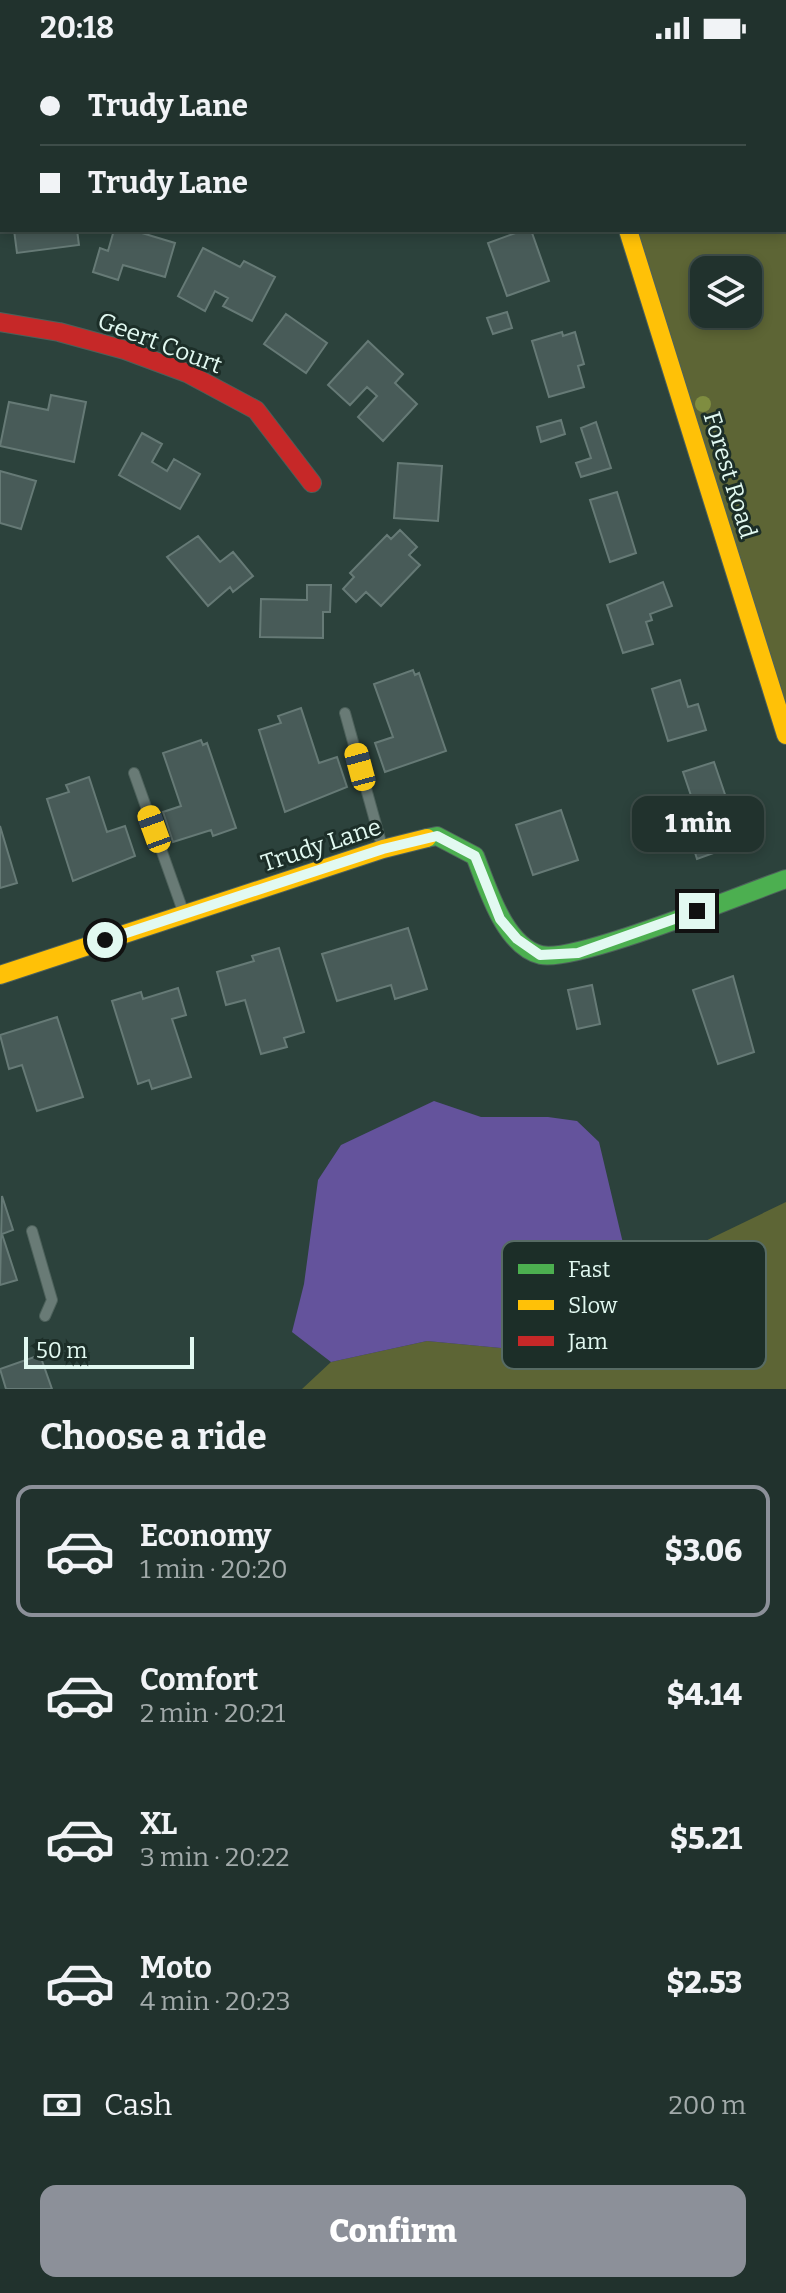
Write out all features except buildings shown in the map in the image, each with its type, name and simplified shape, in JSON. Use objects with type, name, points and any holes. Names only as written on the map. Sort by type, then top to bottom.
[{"type":"street","name":"Forest Road","points":[[629,232],[786,735]]},
{"type":"street","name":"Geert Court","points":[[0,322],[99,343],[187,373],[256,410],[312,483]]},
{"type":"street","name":"Trudy Lane","points":[[0,975],[383,849],[437,836],[475,856],[500,919],[517,939],[540,955],[578,953],[786,879]]},
{"type":"lane","points":[[345,713],[383,849]]},
{"type":"lane","points":[[134,773],[185,914]]},
{"type":"lane","points":[[32,1231],[52,1300],[45,1316]]},
{"type":"green space","points":[[629,232],[786,232],[786,732]]},
{"type":"green space","points":[[786,1202],[786,1389],[302,1389],[331,1362],[427,1341],[502,1348],[502,1369],[766,1369],[766,1241],[705,1241]]},
{"type":"shaded area","points":[[434,1101],[481,1117],[548,1117],[577,1121],[599,1142],[622,1241],[502,1241],[502,1348],[427,1341],[331,1362],[292,1332],[304,1284],[318,1180],[341,1145]]},
{"type":"traffic: fast","points":[[427,838],[437,836],[475,856],[491,898],[507,928],[528,949],[541,955],[560,955],[588,949],[786,879]]},
{"type":"traffic: slow","points":[[629,232],[786,735]]},
{"type":"traffic: slow","points":[[0,975],[383,849],[427,838]]},
{"type":"traffic: jam","points":[[0,322],[59,332],[125,350],[187,373],[256,410],[312,483]]},
{"type":"route","points":[[105,940],[383,849],[437,836],[475,856],[500,919],[517,939],[540,955],[578,953],[697,911]]}]
